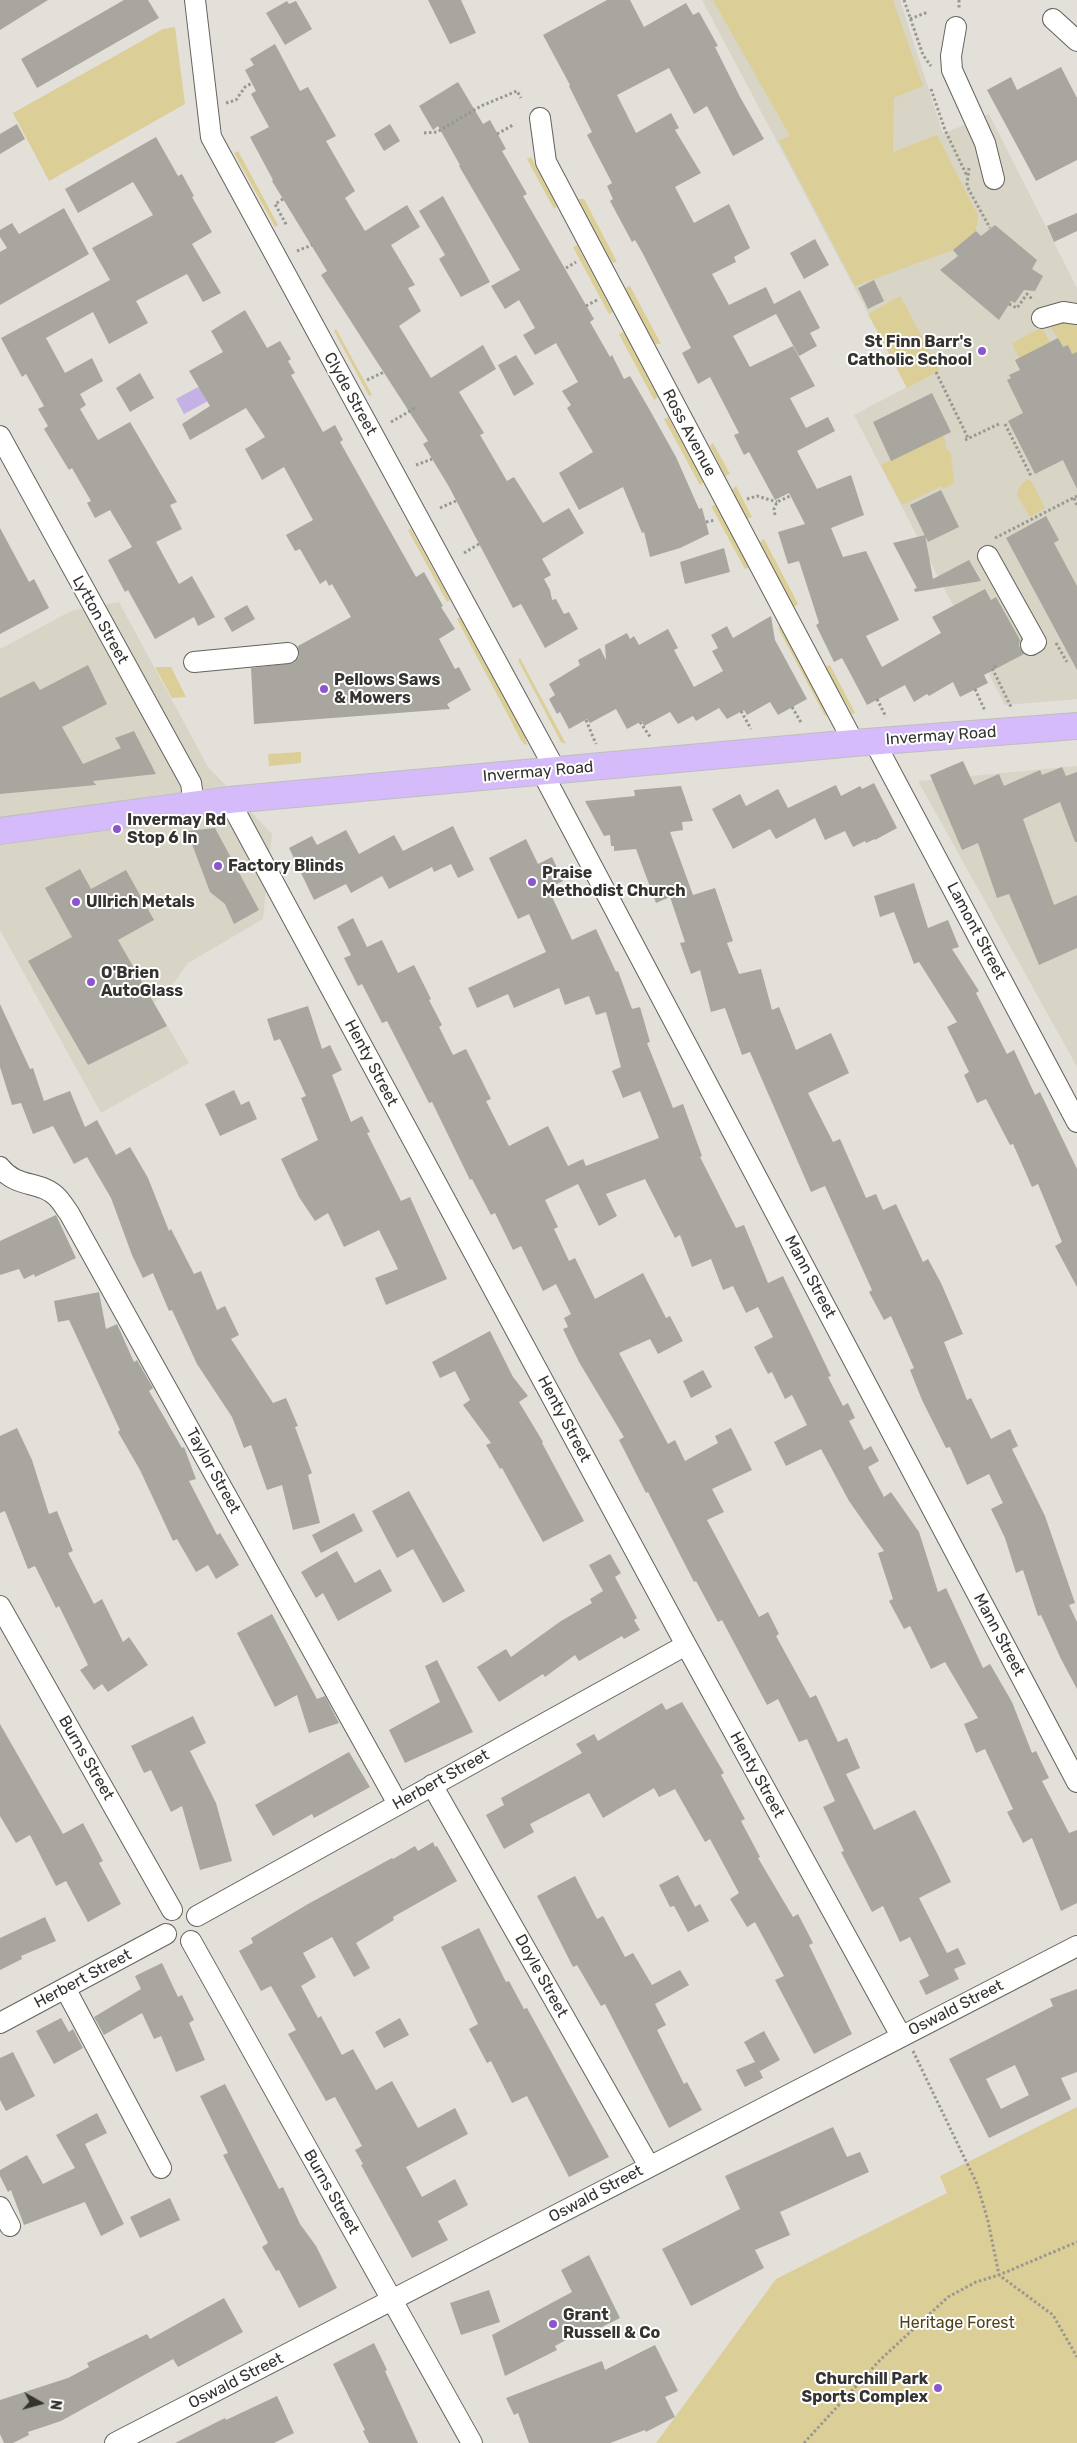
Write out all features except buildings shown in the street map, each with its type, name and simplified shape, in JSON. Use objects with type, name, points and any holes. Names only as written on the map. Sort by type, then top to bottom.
[{"type":"main road","name":"Invermay Road","points":[[0,831],[229,800],[864,742],[1077,726]]},
{"type":"street","name":"Clyde Street","points":[[195,0],[211,137],[549,771]]},
{"type":"street","points":[[1053,18],[1077,42]]},
{"type":"street","points":[[956,27],[951,56],[952,70],[986,143],[994,180]]},
{"type":"street","name":"Ross Avenue","points":[[540,118],[546,162],[864,742]]},
{"type":"street","points":[[1042,318],[1063,312],[1077,314]]},
{"type":"street","name":"Lytton Street","points":[[0,436],[191,783],[194,804]]},
{"type":"street","points":[[994,551],[1036,642],[1031,645]]},
{"type":"street","points":[[194,662],[288,653]]},
{"type":"street","name":"Lamont Street","points":[[864,742],[1077,1122]]},
{"type":"street","name":"Mann Street","points":[[549,771],[1077,1782]]},
{"type":"street","name":"Henty Street","points":[[229,800],[686,1645],[901,2036]]},
{"type":"street","name":"Taylor Street","points":[[3,1176],[42,1188],[57,1196],[69,1213],[398,1804]]},
{"type":"street","name":"Burns Street","points":[[0,1606],[172,1910]]},
{"type":"street","name":"Herbert Street","points":[[197,1916],[686,1645]]},
{"type":"street","name":"Doyle Street","points":[[432,1785],[649,2166]]},
{"type":"street","points":[[177,1908],[188,1909],[197,1916],[199,1921],[198,1932],[191,1941],[180,1943],[169,1939],[164,1924],[172,1910],[177,1908]]},
{"type":"street","name":"Herbert Street","points":[[0,2023],[166,1934]]},
{"type":"street","name":"Burns Street","points":[[191,1941],[472,2443]]},
{"type":"street","name":"Oswald Street","points":[[115,2443],[1077,1946]]},
{"type":"street","points":[[65,1988],[161,2168]]},
{"type":"street","points":[[0,2207],[10,2226]]},
{"type":"path","points":[[910,19],[928,12]]},
{"type":"path","points":[[225,103],[236,100],[245,87],[252,83]]},
{"type":"path","points":[[931,88],[938,112],[968,179]]},
{"type":"path","points":[[424,133],[437,132],[481,106],[517,91],[521,98]]},
{"type":"path","points":[[938,112],[943,110]]},
{"type":"path","points":[[498,134],[513,125]]},
{"type":"path","points":[[283,199],[275,204],[287,226]]},
{"type":"path","points":[[296,252],[312,244]]},
{"type":"path","points":[[566,268],[578,261]]},
{"type":"path","points":[[586,306],[599,299]]},
{"type":"path","points":[[367,380],[384,372]]},
{"type":"path","points":[[936,372],[967,439],[1003,424],[1031,476]]},
{"type":"path","points":[[391,422],[415,408]]},
{"type":"path","points":[[416,466],[432,459]]},
{"type":"path","points":[[746,499],[757,496],[777,502],[790,496]]},
{"type":"path","points":[[994,551],[995,538],[1049,508],[1075,497],[1077,505]]},
{"type":"path","points":[[440,508],[456,501]]},
{"type":"path","points":[[775,515],[774,510],[777,502]]},
{"type":"path","points":[[464,552],[479,544]]},
{"type":"path","points":[[1053,637],[1067,662]]},
{"type":"path","points":[[996,666],[992,668],[1012,710]]},
{"type":"path","points":[[975,689],[986,712]]},
{"type":"path","points":[[878,700],[888,719]]},
{"type":"path","points":[[792,707],[802,724]]},
{"type":"path","points":[[742,711],[751,729]]},
{"type":"path","points":[[586,720],[596,744]]},
{"type":"path","points":[[640,722],[652,738]]},
{"type":"path","points":[[917,2056],[977,2184],[988,2221],[999,2275],[1053,2315],[1077,2357]]},
{"type":"path","points":[[804,2443],[880,2360],[948,2297],[976,2282],[999,2275],[1077,2242]]},
{"type":"shaded area","name":"St Finn Barr's Catholic School","points":[[702,0],[900,0],[943,134],[989,114],[1077,288],[1077,699],[1005,705],[854,415],[907,387]]},
{"type":"shaded area","points":[[200,386],[208,401],[184,414],[176,399]]},
{"type":"shaded area","points":[[119,602],[208,767],[272,834],[263,919],[188,963],[169,990],[154,1003],[189,1063],[101,1113],[0,930],[0,649],[71,611]]},
{"type":"shaded area","points":[[1077,766],[1077,1067],[918,781]]},
{"type":"green space","points":[[713,0],[893,0],[923,86],[894,98],[893,152],[937,135],[978,215],[976,231],[953,250],[855,286],[779,141],[790,136]]},
{"type":"green space","points":[[175,27],[185,104],[49,181],[13,113],[163,29]]},
{"type":"green space","points":[[238,151],[278,225],[275,227],[234,153]]},
{"type":"green space","points":[[531,157],[557,206],[554,209],[527,159]]},
{"type":"green space","points":[[578,199],[584,199],[617,262],[612,263]]},
{"type":"green space","points":[[577,245],[613,312],[609,314],[573,247]]},
{"type":"green space","points":[[630,286],[661,344],[655,344],[625,288]]},
{"type":"green space","points":[[900,296],[940,370],[907,388],[868,314]]},
{"type":"green space","points":[[1073,321],[1077,324],[1077,352],[1072,354],[1068,345],[1063,347],[1048,323]]},
{"type":"green space","points":[[1042,327],[1050,342],[1019,358],[1012,343]]},
{"type":"green space","points":[[336,329],[372,395],[369,396],[334,331]]},
{"type":"green space","points":[[624,332],[658,397],[654,400],[619,334]]},
{"type":"green space","points":[[668,417],[704,482],[700,485],[664,419]]},
{"type":"green space","points":[[943,436],[946,442],[945,447],[951,454],[954,483],[943,489],[942,486],[902,505],[881,465]]},
{"type":"green space","points":[[713,443],[730,474],[725,476],[710,446]]},
{"type":"green space","points":[[1027,479],[1032,482],[1045,508],[1030,517],[1017,495],[1020,486]]},
{"type":"green space","points":[[736,486],[752,517],[747,519],[732,490]]},
{"type":"green space","points":[[716,505],[749,567],[745,569],[711,506]]},
{"type":"green space","points":[[411,529],[450,600],[447,602],[408,530]]},
{"type":"green space","points":[[764,539],[798,604],[794,607],[760,542]]},
{"type":"green space","points":[[460,617],[524,734],[527,744],[525,745],[521,740],[457,619]]},
{"type":"green space","points":[[780,626],[827,715],[825,716],[778,628]]},
{"type":"green space","points":[[520,658],[566,744],[561,742],[518,660]]},
{"type":"green space","points":[[830,665],[855,713],[852,714],[825,667]]},
{"type":"green space","points":[[155,667],[171,667],[186,697],[172,698]]},
{"type":"green space","points":[[301,752],[301,763],[269,766],[268,754]]},
{"type":"green space","name":"Heritage Forest","points":[[1077,2107],[1077,2443],[656,2443],[776,2279],[947,2193],[940,2176]]},
{"type":"place","name":"St Finn Barr's Catholic School","points":[[982,351]]},
{"type":"place","name":"Pellows Saws & Mowers","points":[[324,689]]},
{"type":"place","name":"Invermay Rd Stop 6 In","points":[[117,829]]},
{"type":"place","name":"Factory Blinds","points":[[218,866]]},
{"type":"place","name":"Praise Methodist Church","points":[[532,882]]},
{"type":"place","name":"Ullrich Metals","points":[[76,902]]},
{"type":"place","name":"O'Brien AutoGlass","points":[[91,982]]},
{"type":"place","name":"Grant Russell & Co","points":[[553,2324]]},
{"type":"place","name":"Churchill Park Sports Complex","points":[[938,2388]]}]
